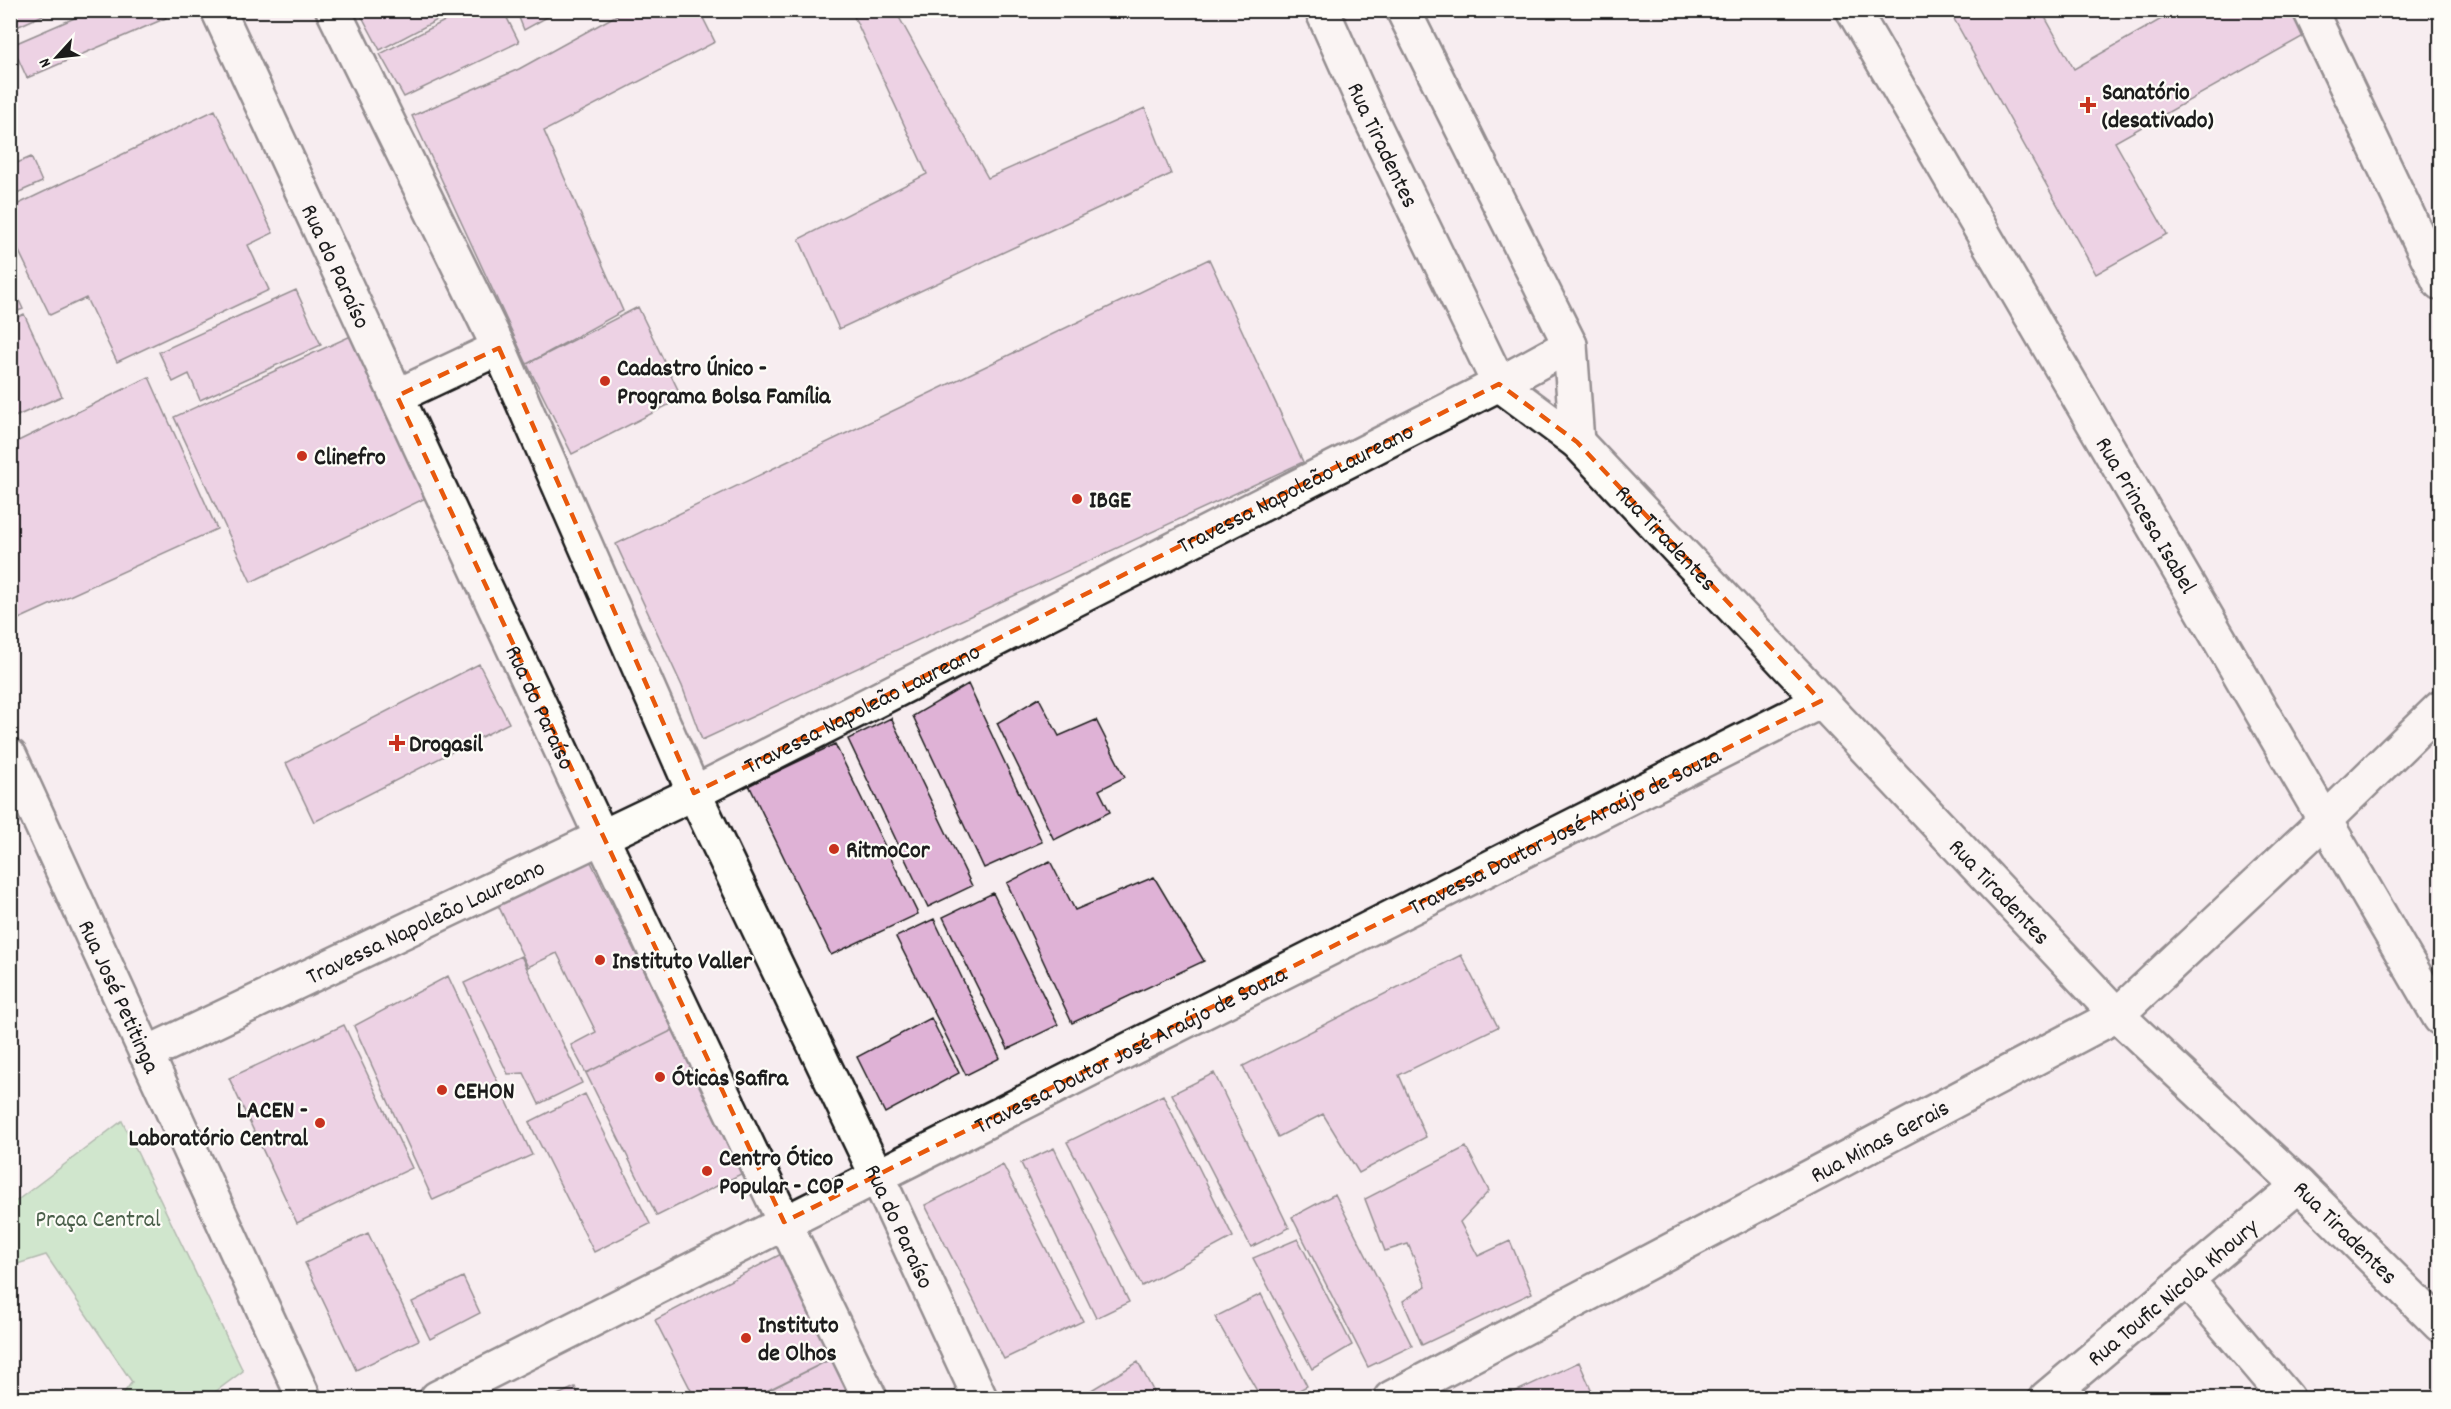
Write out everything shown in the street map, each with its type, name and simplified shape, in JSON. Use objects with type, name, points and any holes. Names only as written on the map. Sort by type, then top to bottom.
[{"type":"street","name":"Rua do Paraíso","points":[[218,10],[600,836],[870,1398]]},
{"type":"street","name":"Rua do Paraíso","points":[[333,10],[499,348],[694,793],[980,1398]]},
{"type":"street","name":"Rua Tiradentes","points":[[1322,10],[1374,125],[1499,384],[1577,442],[2117,1015],[2299,1185],[2440,1325]]},
{"type":"street","points":[[1403,10],[1570,345],[1577,442]]},
{"type":"street","name":"Rua Princesa Isabel","points":[[1853,10],[2440,1018]]},
{"type":"street","points":[[2310,10],[2440,284]]},
{"type":"street","name":"Travessa Napoleão Laureano","points":[[146,1054],[694,793],[1499,384],[1570,345]]},
{"type":"street","points":[[397,396],[499,348]]},
{"type":"street","name":"Travessa Doutor José Araújo de Souza","points":[[437,1398],[1821,701]]},
{"type":"street","name":"Rua Minas Gerais","points":[[1391,1398],[2117,1015],[2324,821],[2440,708]]},
{"type":"street","name":"Rua José Petitinga","points":[[10,756],[304,1398]]},
{"type":"street","name":"Rua Toufic Nicola Khoury","points":[[2046,1398],[2299,1185]]},
{"type":"street","points":[[2187,1280],[2287,1398]]},
{"type":"highlighted area","points":[[499,348],[694,793],[1499,384],[1577,442],[1821,701],[877,1176],[784,1222],[397,396]]},
{"type":"green space","name":"Praça Central","points":[[122,1121],[243,1371],[207,1398],[120,1398],[132,1382],[46,1255],[11,1266],[11,1205]]},
{"type":"building","points":[[10,10],[50,10],[50,12],[10,30]]},
{"type":"building","points":[[93,10],[163,10],[166,18],[27,78],[12,45]]},
{"type":"building","points":[[445,10],[447,15],[380,50],[359,11]]},
{"type":"building","points":[[466,10],[503,10],[519,42],[404,97],[380,54]]},
{"type":"building","points":[[516,10],[560,10],[524,30]]},
{"type":"building","points":[[626,10],[699,10],[715,42],[544,131],[623,311],[527,364],[412,116],[519,69]]},
{"type":"building","points":[[851,10],[895,10],[988,178],[1145,108],[1171,174],[839,329],[799,239],[927,174]]},
{"type":"building","points":[[1949,10],[2041,10],[2074,69],[2177,10],[2300,10],[2311,32],[2115,142],[2167,234],[2096,274]]},
{"type":"building","points":[[215,110],[273,233],[248,245],[269,290],[117,362],[86,298],[50,315],[10,233],[10,208]]},
{"type":"building","points":[[31,157],[42,182],[10,196],[10,166]]},
{"type":"building","points":[[1209,259],[1303,462],[702,740],[682,686],[616,544]]},
{"type":"building","points":[[10,281],[23,309],[10,314]]},
{"type":"building","points":[[296,290],[321,345],[200,400],[189,374],[173,382],[159,352]]},
{"type":"building","name":"Cadastro Único - Programa Bolsa Família","points":[[638,307],[682,398],[572,454],[527,364]]},
{"type":"building","points":[[24,314],[62,396],[10,419],[10,321]]},
{"type":"building","name":"Clinefro","points":[[353,335],[430,496],[251,582],[174,417]]},
{"type":"building","points":[[149,377],[217,529],[10,623],[10,445]]},
{"type":"building","name":"Drogasil","points":[[479,664],[509,723],[314,822],[286,763]]},
{"type":"building","points":[[968,684],[1042,842],[984,868],[913,716]]},
{"type":"building","points":[[1039,698],[1059,736],[1096,720],[1125,777],[1099,790],[1110,812],[1054,840],[997,723]]},
{"type":"building","points":[[891,718],[972,886],[928,907],[848,739]]},
{"type":"building","name":"RitmoCor","points":[[835,744],[918,914],[831,955],[749,785]]},
{"type":"building","name":"Instituto Valler","points":[[590,860],[673,1030],[586,1073],[571,1045],[596,1032],[557,953],[528,967],[498,905]]},
{"type":"building","points":[[1050,861],[1075,910],[1154,877],[1204,961],[1072,1023],[1007,883]]},
{"type":"building","points":[[993,893],[1058,1025],[1008,1049],[943,917]]},
{"type":"building","points":[[934,919],[1000,1058],[966,1075],[896,937]]},
{"type":"building","points":[[1461,955],[1498,1027],[1399,1075],[1426,1137],[1359,1173],[1323,1114],[1278,1137],[1243,1066]]},
{"type":"building","points":[[521,956],[582,1083],[539,1104],[524,1073],[508,1074],[464,983]]},
{"type":"building","name":"CEHON","points":[[448,976],[532,1155],[433,1200],[354,1026]]},
{"type":"building","points":[[931,1018],[959,1073],[885,1113],[857,1057]]},
{"type":"building","name":"LACEN - Laboratório Central","points":[[344,1025],[412,1168],[297,1223],[229,1078]]},
{"type":"building","points":[[673,1030],[743,1173],[657,1216],[586,1073]]},
{"type":"building","points":[[1214,1073],[1289,1228],[1251,1247],[1172,1094]]},
{"type":"building","points":[[585,1094],[650,1224],[594,1252],[529,1122]]},
{"type":"building","points":[[1163,1095],[1233,1237],[1142,1286],[1067,1142]]},
{"type":"building","points":[[1466,1147],[1489,1191],[1460,1222],[1478,1256],[1510,1241],[1532,1293],[1422,1345],[1403,1301],[1426,1286],[1408,1244],[1385,1251],[1365,1199]]},
{"type":"building","points":[[1054,1148],[1129,1302],[1096,1318],[1021,1163]]},
{"type":"building","points":[[1003,1165],[1083,1321],[1004,1359],[925,1205]]},
{"type":"building","points":[[1335,1194],[1412,1346],[1368,1367],[1292,1217]]},
{"type":"building","points":[[368,1233],[419,1340],[356,1370],[305,1263]]},
{"type":"building","points":[[1298,1239],[1352,1345],[1312,1369],[1253,1258]]},
{"type":"building","name":"Instituto de Olhos","points":[[785,1252],[837,1356],[752,1398],[695,1398],[655,1320]]},
{"type":"building","points":[[463,1277],[480,1313],[430,1339],[412,1302]]},
{"type":"building","points":[[1261,1294],[1307,1386],[1285,1398],[1261,1398],[1215,1317]]},
{"type":"building","points":[[837,1356],[858,1398],[754,1398]]},
{"type":"building","points":[[1138,1362],[1157,1398],[1078,1398]]},
{"type":"building","points":[[1579,1362],[1595,1398],[1502,1398]]},
{"type":"building","points":[[575,1387],[580,1398],[551,1398]]},
{"type":"place","name":"Sanatório (desativado)","points":[[2088,105]]},
{"type":"place","name":"Cadastro Único - Programa Bolsa Família","points":[[605,381]]},
{"type":"place","name":"Clinefro","points":[[302,456]]},
{"type":"place","name":"IBGE","points":[[1077,499]]},
{"type":"place","name":"Drogasil","points":[[397,743]]},
{"type":"place","name":"RitmoCor","points":[[834,849]]},
{"type":"place","name":"Instituto Valler","points":[[600,960]]},
{"type":"place","name":"Óticas Safira","points":[[660,1077]]},
{"type":"place","name":"CEHON","points":[[442,1090]]},
{"type":"place","name":"LACEN - Laboratório Central","points":[[320,1123]]},
{"type":"place","name":"Centro Ótico Popular - COP","points":[[707,1171]]},
{"type":"place","name":"Instituto de Olhos","points":[[746,1338]]}]
